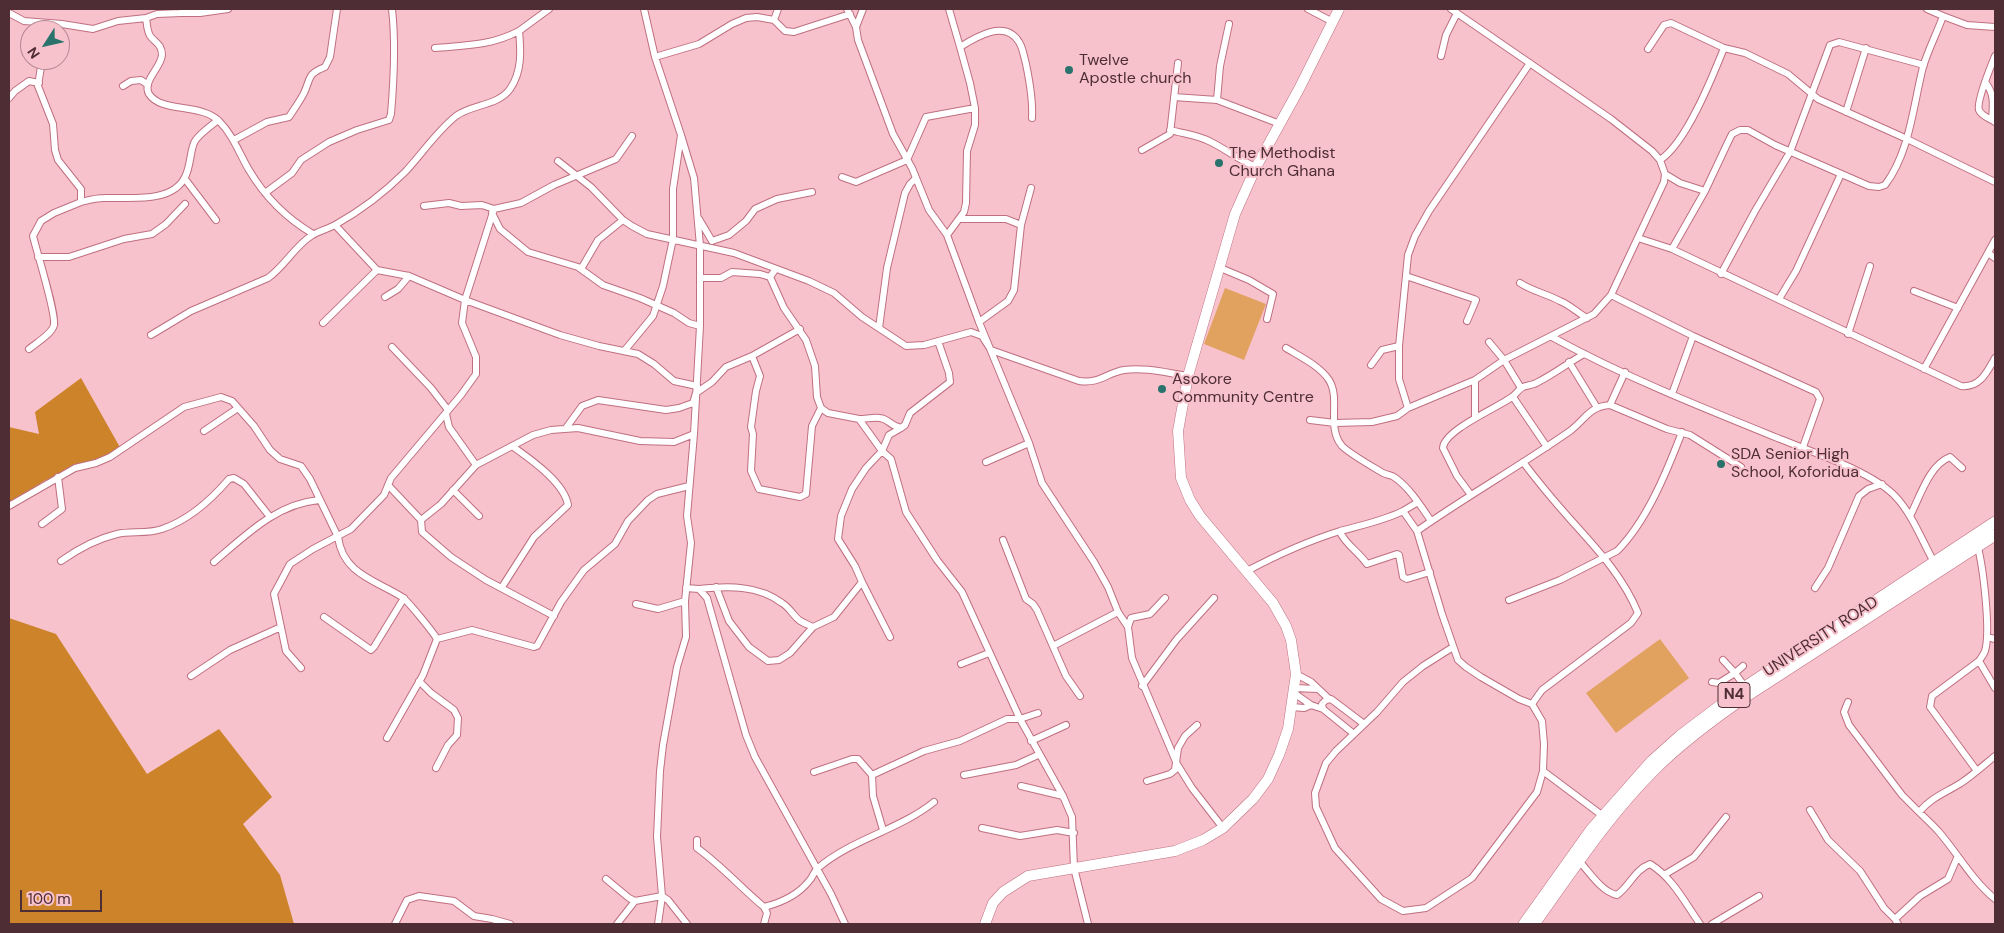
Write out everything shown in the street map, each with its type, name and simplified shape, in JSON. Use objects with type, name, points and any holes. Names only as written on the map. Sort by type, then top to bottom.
[{"type":"highway","name":"UNIVERSITY ROAD","points":[[1976,542],[1995,522]]},
{"type":"highway","name":"UNIVERSITY ROAD","points":[[1534,924],[1554,888],[1603,816],[1652,760],[1704,716],[1745,687],[1976,542],[1995,535]]},
{"type":"highway","name":"UNIVERSITY ROAD","points":[[1524,924],[1554,888],[1580,862],[1604,829],[1656,768],[1709,723],[1742,699],[1936,567]]},
{"type":"main road","points":[[986,924],[993,903],[1003,892],[1028,876],[1048,871],[1174,851],[1203,840],[1223,828],[1253,799],[1268,779],[1288,729],[1296,674],[1290,640],[1284,620],[1273,602],[1200,516],[1187,494],[1181,478],[1178,431],[1188,376],[1218,267],[1235,214],[1256,167],[1339,9]]},
{"type":"street","points":[[70,28],[93,29],[118,21],[146,18],[157,14],[182,11],[200,13],[228,9]]},
{"type":"street","points":[[234,140],[267,122],[289,117],[304,93],[309,76],[316,70],[325,67],[330,57],[337,9]]},
{"type":"street","points":[[265,193],[292,173],[301,160],[329,142],[357,130],[389,120],[392,114],[394,79],[395,35],[392,9]]},
{"type":"street","points":[[435,48],[494,41],[519,31],[549,9]]},
{"type":"street","points":[[644,9],[655,56],[682,135],[694,178],[700,246],[700,326],[697,389],[687,516],[691,543],[684,601],[686,638],[677,667],[660,771],[657,838],[662,896],[658,924]]},
{"type":"street","points":[[774,20],[778,9]]},
{"type":"street","points":[[856,27],[863,9]]},
{"type":"street","points":[[947,235],[964,212],[966,203],[967,150],[975,124],[970,83],[950,9]]},
{"type":"street","points":[[1308,9],[1333,22]]},
{"type":"street","points":[[1310,420],[1335,423],[1385,420],[1397,416],[1408,408],[1476,380],[1504,360],[1599,310],[1611,295],[1664,182],[1665,174],[1660,160],[1611,118],[1451,9]]},
{"type":"street","points":[[1927,9],[1967,24],[1995,26]]},
{"type":"street","points":[[655,56],[699,44],[732,24],[746,18],[757,17],[774,20],[785,31],[794,32],[849,12],[893,134],[916,178],[929,210],[947,235],[979,322],[1030,443],[1042,483],[1094,562],[1108,587],[1118,612],[1128,626]]},
{"type":"street","points":[[9,13],[22,20]]},
{"type":"street","points":[[1441,56],[1446,35],[1457,13]]},
{"type":"street","points":[[1672,249],[1705,192],[1732,134],[1740,130],[1748,130],[1790,152],[1869,186],[1879,187],[1885,185],[1892,174],[1907,139],[1924,65],[1943,16]]},
{"type":"street","points":[[146,18],[150,36],[160,44],[162,56],[148,85],[148,91],[152,98],[170,106],[205,111],[218,120],[234,140],[249,170],[265,193],[284,213],[313,234]]},
{"type":"street","points":[[1648,49],[1664,25],[1671,23],[1724,48],[1745,53],[1788,74],[1818,99],[1907,139],[1995,182]]},
{"type":"street","points":[[1217,100],[1220,66],[1229,24]]},
{"type":"street","points":[[960,47],[978,36],[995,30],[1013,35],[1022,50],[1030,81],[1032,118]]},
{"type":"street","points":[[151,335],[192,311],[268,278],[277,272],[301,243],[313,234],[335,225],[378,196],[405,172],[429,143],[455,117],[470,108],[494,101],[508,91],[517,74],[522,52],[519,31]]},
{"type":"street","points":[[1721,274],[1790,152],[1830,45],[1839,42],[1924,65]]},
{"type":"street","points":[[1660,160],[1669,154],[1682,137],[1724,48]]},
{"type":"street","points":[[1846,112],[1866,48]]},
{"type":"street","points":[[1985,82],[1992,90],[1994,96],[1994,121],[1981,114],[1978,108],[1985,82],[1995,56]]},
{"type":"street","points":[[1142,150],[1170,134],[1178,63]]},
{"type":"street","points":[[1408,408],[1399,380],[1399,346],[1408,255],[1415,236],[1429,211],[1530,63]]},
{"type":"street","points":[[41,70],[39,83],[41,96],[53,124],[55,150],[58,160],[81,189],[81,202]]},
{"type":"street","points":[[123,86],[136,80],[141,80],[148,85]]},
{"type":"street","points":[[9,98],[29,81],[39,83]]},
{"type":"street","points":[[1174,96],[1217,100],[1280,124]]},
{"type":"street","points":[[842,177],[856,182],[907,160],[926,117],[974,108]]},
{"type":"street","points":[[29,349],[50,331],[54,325],[33,236],[41,220],[81,202],[103,198],[160,195],[171,191],[185,179],[195,141],[218,120]]},
{"type":"street","points":[[1170,130],[1196,136],[1211,142],[1240,161],[1256,167]]},
{"type":"street","points":[[625,350],[651,319],[670,262],[673,189],[682,135]]},
{"type":"street","points":[[493,211],[520,203],[616,159],[632,136]]},
{"type":"street","points":[[558,161],[578,176],[623,220],[648,234],[734,253],[775,270],[809,281],[834,293],[879,328],[906,346],[924,345],[971,332],[982,336],[991,350],[1079,381],[1090,383],[1122,370],[1136,368],[1188,376]]},
{"type":"street","points":[[1665,174],[1680,183],[1705,192]]},
{"type":"street","points":[[1779,299],[1796,271],[1840,174]]},
{"type":"street","points":[[879,328],[887,268],[905,193],[916,178]]},
{"type":"street","points":[[185,179],[216,220]]},
{"type":"street","points":[[979,322],[1012,296],[1021,225],[1031,188]]},
{"type":"street","points":[[698,216],[712,241],[729,235],[746,221],[755,209],[777,199],[812,192]]},
{"type":"street","points":[[424,206],[448,203],[461,206],[482,205],[493,211],[500,229],[528,252],[581,269],[602,285],[656,305],[674,313],[689,323],[700,326]]},
{"type":"street","points":[[38,257],[54,259],[69,257],[124,239],[152,234],[166,224],[185,204]]},
{"type":"street","points":[[301,668],[286,651],[274,594],[290,564],[313,549],[351,529],[384,495],[391,478],[462,395],[476,374],[476,357],[462,323],[465,300],[493,211]]},
{"type":"street","points":[[960,219],[1006,219],[1021,225]]},
{"type":"street","points":[[581,269],[598,240],[623,220]]},
{"type":"street","points":[[335,225],[377,270],[409,276],[465,300],[560,335],[598,346],[625,350],[648,360],[674,381],[697,389],[712,382],[726,367],[752,356],[800,329]]},
{"type":"street","points":[[1638,238],[1672,249],[1721,274],[1779,299],[1848,334],[1961,386],[1967,387],[1978,382],[1995,358]]},
{"type":"street","points":[[1924,369],[1995,240]]},
{"type":"street","points":[[1988,253],[1995,258]]},
{"type":"street","points":[[1848,334],[1870,266]]},
{"type":"street","points":[[1218,267],[1250,280],[1272,292],[1273,295],[1267,319]]},
{"type":"street","points":[[323,323],[377,270]]},
{"type":"street","points":[[770,277],[775,270]]},
{"type":"street","points":[[700,278],[721,278],[732,272],[760,274],[770,277],[784,308],[806,340],[815,366],[817,397],[821,408],[828,413],[859,419],[871,420],[878,418],[887,420],[893,427],[901,428]]},
{"type":"street","points":[[385,296],[398,289],[409,276]]},
{"type":"street","points":[[1406,276],[1476,300],[1467,321]]},
{"type":"street","points":[[1520,283],[1538,293],[1543,293],[1563,302],[1587,318]]},
{"type":"street","points":[[1914,291],[1958,308]]},
{"type":"street","points":[[1611,295],[1693,336],[1818,394],[1820,399],[1803,447]]},
{"type":"street","points":[[1552,336],[1584,354],[1672,394],[1803,447],[1882,484],[1896,496],[1910,516],[1936,567]]},
{"type":"street","points":[[1672,394],[1693,336]]},
{"type":"street","points":[[890,637],[855,566],[838,539],[841,516],[852,489],[866,468],[882,452],[889,435],[905,425],[910,413],[950,382],[949,372],[938,341]]},
{"type":"street","points":[[1489,342],[1504,360],[1522,388]]},
{"type":"street","points":[[1371,365],[1382,350],[1399,346]]},
{"type":"street","points":[[392,347],[431,388],[447,412],[449,427],[476,465]]},
{"type":"street","points":[[1286,348],[1328,378],[1331,385],[1335,423],[1334,431],[1343,447],[1384,473],[1394,477],[1418,502],[1430,521]]},
{"type":"street","points":[[1471,495],[1457,476],[1443,448],[1443,444],[1448,438],[1475,418],[1513,396],[1522,388],[1536,384],[1584,354]]},
{"type":"street","points":[[752,356],[760,376],[751,427],[753,434],[751,471],[759,489],[800,497],[806,494],[812,426],[821,408]]},
{"type":"street","points":[[1569,362],[1596,406]]},
{"type":"street","points":[[1610,405],[1625,372]]},
{"type":"street","points":[[1475,418],[1476,380]]},
{"type":"street","points":[[566,428],[582,406],[598,400],[666,410],[693,403],[697,389]]},
{"type":"street","points":[[1513,396],[1547,447]]},
{"type":"street","points":[[9,506],[75,468],[96,463],[110,457],[184,407],[221,397],[232,401],[254,426],[270,450],[280,458],[301,466],[310,479],[338,537],[339,546],[346,559],[361,576],[404,598],[438,639]]},
{"type":"street","points":[[1416,531],[1547,447],[1578,425],[1596,406],[1610,405],[1667,428],[1690,435],[1741,467]]},
{"type":"street","points":[[204,431],[238,408]]},
{"type":"street","points":[[859,419],[882,452],[891,459],[895,467],[903,502],[911,520],[937,560],[962,592],[1020,719],[1038,755],[1063,796],[1072,817],[1074,868],[1088,924]]},
{"type":"street","points":[[420,520],[441,504],[476,465],[533,435],[566,428],[578,428],[640,441],[674,442],[694,434]]},
{"type":"street","points":[[1509,600],[1560,580],[1617,550],[1625,543],[1644,514],[1665,474],[1682,432]]},
{"type":"street","points":[[986,462],[1030,443]]},
{"type":"street","points":[[502,587],[534,537],[568,505],[567,499],[548,472],[512,446]]},
{"type":"street","points":[[1910,516],[1932,474],[1943,460],[1950,457],[1962,468]]},
{"type":"street","points":[[1523,462],[1548,495],[1604,557],[1624,584],[1638,613],[1631,623],[1542,690],[1532,704]]},
{"type":"street","points":[[42,524],[62,509],[58,477]]},
{"type":"street","points":[[61,561],[79,549],[117,534],[161,530],[185,520],[229,479],[234,478],[244,484],[270,517]]},
{"type":"street","points":[[1815,588],[1828,568],[1859,496],[1868,488],[1882,484]]},
{"type":"street","points":[[388,485],[420,520],[422,532],[451,557],[486,580],[554,616]]},
{"type":"street","points":[[438,639],[472,630],[534,647],[537,646],[561,602],[584,570],[615,544],[628,521],[648,500],[657,494],[689,486]]},
{"type":"street","points":[[454,490],[479,516]]},
{"type":"street","points":[[214,562],[270,517],[301,502],[319,500]]},
{"type":"street","points":[[1247,571],[1276,555],[1340,532],[1385,520],[1418,502]]},
{"type":"street","points":[[1403,511],[1416,531],[1458,660],[1466,667],[1519,699],[1532,704],[1542,721],[1544,744],[1543,772],[1538,792],[1472,878],[1426,908],[1403,911],[1381,899],[1335,848],[1316,807],[1315,794],[1326,763],[1403,682],[1423,666],[1453,647]]},
{"type":"street","points":[[1340,532],[1344,542],[1351,546],[1367,564],[1397,554],[1399,555],[1403,577],[1407,579],[1430,572]]},
{"type":"street","points":[[1003,540],[1026,599],[1037,610],[1066,676],[1080,696]]},
{"type":"street","points":[[1976,542],[1982,565],[1987,636],[1985,652],[1979,661],[1932,696],[1930,707],[1977,771]]},
{"type":"street","points":[[716,587],[729,621],[749,648],[768,660],[779,660],[790,653],[813,627],[823,624],[834,617],[862,582]]},
{"type":"street","points":[[686,588],[756,589],[769,593],[785,604],[799,620],[813,627]]},
{"type":"street","points":[[699,589],[707,598],[712,612],[746,736],[755,757],[831,894],[844,924]]},
{"type":"street","points":[[324,618],[370,650],[374,647],[404,598]]},
{"type":"street","points":[[1165,598],[1150,614],[1131,618],[1128,626],[1132,658],[1142,686],[1177,764],[1192,788],[1223,828]]},
{"type":"street","points":[[1142,686],[1177,639],[1214,598]]},
{"type":"street","points":[[636,604],[658,609],[684,601]]},
{"type":"street","points":[[1053,646],[1118,612]]},
{"type":"street","points":[[191,676],[230,650],[280,627]]},
{"type":"street","points":[[1987,636],[1995,639]]},
{"type":"street","points":[[387,738],[420,681],[438,639]]},
{"type":"street","points":[[961,664],[990,653]]},
{"type":"street","points":[[1723,660],[1745,687]]},
{"type":"street","points":[[1979,661],[1995,688]]},
{"type":"street","points":[[1712,682],[1719,683],[1743,666]]},
{"type":"street","points":[[1296,674],[1311,682],[1328,698],[1364,724]]},
{"type":"street","points":[[420,681],[431,693],[454,710],[458,718],[457,735],[448,745],[436,768]]},
{"type":"street","points":[[1294,690],[1318,689]]},
{"type":"street","points":[[1311,705],[1312,695],[1318,689]]},
{"type":"street","points":[[1294,690],[1311,705],[1323,709],[1354,734]]},
{"type":"street","points":[[1323,709],[1322,704],[1328,698]]},
{"type":"street","points":[[1848,702],[1844,712],[1848,726],[1902,795],[1939,832],[1957,858],[1995,899]]},
{"type":"street","points":[[1292,707],[1304,708],[1311,705]]},
{"type":"street","points":[[872,775],[924,751],[960,741],[1006,719],[1020,719],[1038,713]]},
{"type":"street","points":[[1031,741],[1066,725]]},
{"type":"street","points":[[1147,781],[1170,774],[1175,770],[1178,748],[1185,736],[1197,725]]},
{"type":"street","points":[[964,775],[1016,765],[1038,755]]},
{"type":"street","points":[[1919,812],[1942,792],[1960,784],[1995,756]]},
{"type":"street","points":[[814,772],[852,759],[858,759],[872,775],[873,796],[883,830]]},
{"type":"street","points":[[1543,772],[1603,816]]},
{"type":"street","points":[[1021,786],[1063,796]]},
{"type":"street","points":[[764,907],[786,900],[809,881],[816,869],[856,844],[901,823],[934,802]]},
{"type":"street","points":[[1810,810],[1828,840],[1860,871],[1884,908],[1896,921],[1920,896],[1948,879],[1957,858]]},
{"type":"street","points":[[1664,874],[1694,857],[1726,817]]},
{"type":"street","points":[[982,828],[1020,836],[1057,830],[1074,833]]},
{"type":"street","points":[[697,840],[697,848],[715,861],[741,888],[764,907],[767,913],[764,924]]},
{"type":"street","points":[[1580,862],[1604,888],[1617,896],[1643,867],[1650,864],[1664,874],[1700,924]]},
{"type":"street","points":[[606,879],[634,901],[662,896],[668,900],[688,924]]},
{"type":"street","points":[[395,924],[407,900],[420,896],[454,901],[474,916],[510,924]]},
{"type":"street","points":[[1712,924],[1759,896]]},
{"type":"street","points":[[617,924],[634,901]]},
{"type":"shaded area","points":[[1225,288],[1266,304],[1244,360],[1204,344]]},
{"type":"shaded area","points":[[81,378],[122,451],[44,481],[9,504],[9,427],[39,434],[35,412]]},
{"type":"shaded area","points":[[9,618],[56,634],[147,774],[219,729],[272,797],[243,824],[280,875],[294,924],[9,924]]},
{"type":"shaded area","points":[[1660,639],[1689,678],[1616,733],[1586,693]]},
{"type":"place","name":"Twelve Apostle church","points":[[1069,70]]},
{"type":"place","name":"The Methodist Church Ghana","points":[[1219,163]]},
{"type":"place","name":"Asokore Community Centre","points":[[1162,389]]},
{"type":"place","name":"SDA Senior High School, Koforidua","points":[[1721,464]]}]
